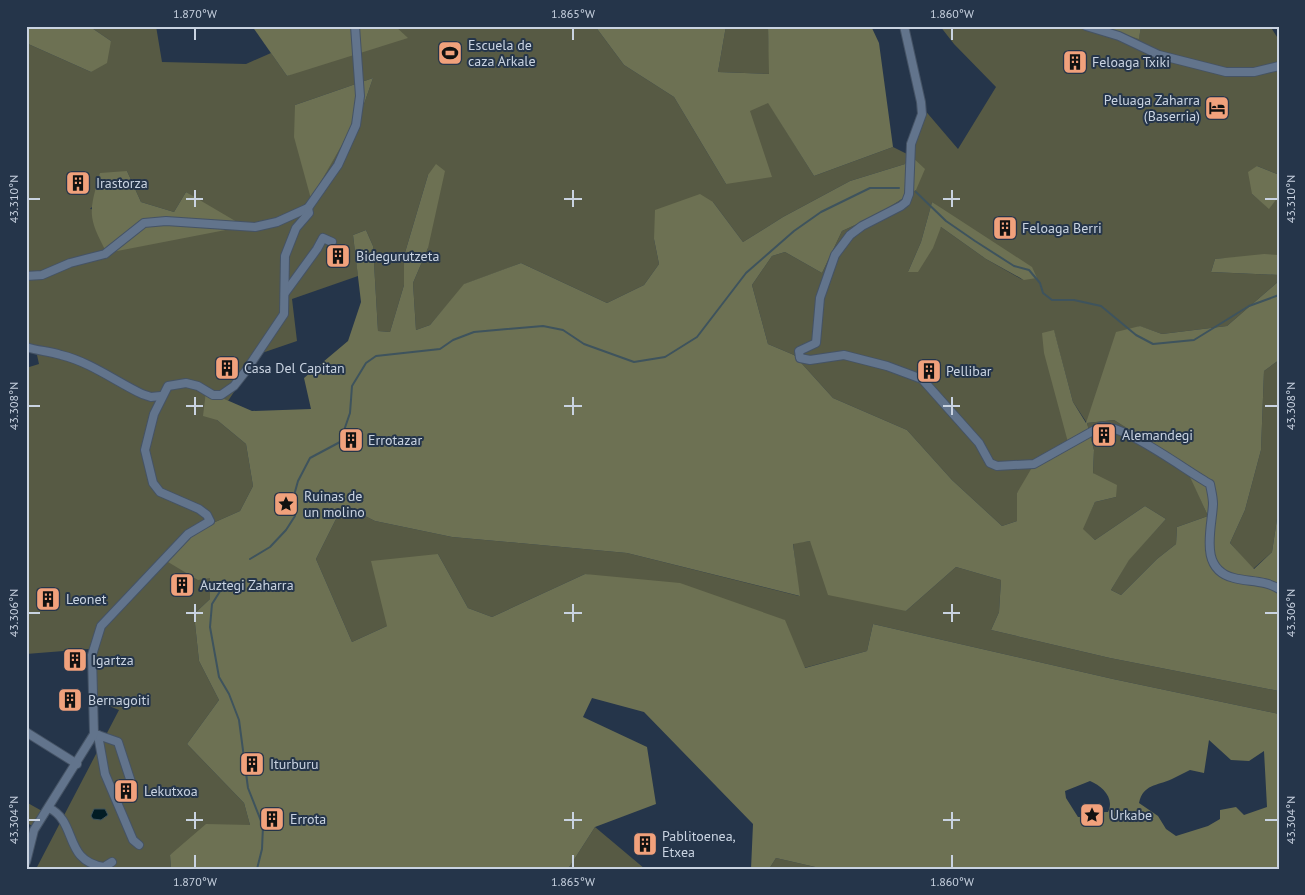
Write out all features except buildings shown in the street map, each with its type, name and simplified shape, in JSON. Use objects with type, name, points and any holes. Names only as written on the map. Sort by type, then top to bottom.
[{"type":"street","points":[[26,276],[42,275],[70,263],[105,254],[144,223],[166,221],[255,227],[277,222],[308,208],[338,166],[356,125],[360,96],[355,26]]},
{"type":"street","points":[[904,26],[922,114],[911,144],[911,179],[906,202],[862,226],[842,244],[835,255],[820,298],[816,343],[800,350],[800,358],[810,360],[844,355],[888,366],[922,379],[979,443],[990,463],[997,466],[1034,464],[1100,427],[1108,426],[1149,445],[1210,484],[1213,503],[1210,556],[1218,569],[1232,578],[1265,582],[1279,589]]},
{"type":"street","points":[[1086,26],[1119,36],[1159,55],[1226,72],[1254,72],[1279,66]]},
{"type":"street","points":[[138,845],[133,840],[105,774],[96,734],[92,655],[101,626],[188,534],[210,521],[208,515],[199,509],[160,492],[153,483],[145,450],[161,396],[168,386],[178,383],[198,386],[216,395],[224,393],[234,386],[246,372],[284,314],[284,260],[296,228],[309,213],[308,208]]},
{"type":"street","points":[[285,293],[318,249],[323,238],[332,242]]},
{"type":"street","points":[[26,347],[61,355],[86,364],[142,394],[151,397],[161,396]]},
{"type":"street","points":[[26,732],[77,764]]},
{"type":"street","points":[[26,862],[30,828],[49,808],[96,734]]},
{"type":"street","points":[[96,734],[118,742],[132,788]]},
{"type":"street","points":[[49,808],[62,817],[73,846],[83,859],[90,864],[104,867],[112,862]]},
{"type":"green space","points":[[26,26],[89,26],[111,41],[107,63],[91,72],[26,43]]},
{"type":"green space","points":[[89,26],[156,26],[162,62],[246,64],[271,53],[287,76],[386,26],[595,26],[624,65],[674,97],[726,184],[750,110],[768,102],[814,176],[893,147],[909,155],[923,108],[958,149],[996,87],[954,44],[940,26],[1099,26],[1139,38],[1141,26],[1270,26],[1279,40],[1279,170],[1277,174],[1257,166],[1252,194],[1269,208],[1279,196],[1279,255],[1215,259],[1211,272],[1279,275],[1279,281],[1227,326],[1162,334],[1139,326],[1087,423],[1073,402],[1054,331],[1069,446],[1017,493],[1017,521],[1002,526],[952,480],[907,430],[833,398],[794,355],[768,344],[752,285],[772,256],[785,252],[822,273],[842,231],[877,215],[916,190],[909,156],[905,164],[850,181],[783,217],[743,242],[713,202],[654,239],[659,264],[644,285],[607,303],[521,263],[465,284],[430,325],[416,330],[413,283],[428,248],[428,175],[404,256],[404,285],[390,332],[378,331],[373,246],[366,230],[353,235],[358,276],[292,299],[297,341],[259,354],[228,401],[207,391],[217,420],[246,444],[253,486],[240,511],[188,534],[210,578],[210,599],[194,614],[199,661],[219,700],[187,744],[244,803],[250,825],[170,855],[171,869],[36,869],[119,710],[89,698],[89,649],[26,654],[26,368],[39,364],[35,346],[26,342],[26,43],[91,72],[111,41]],"holes":[[[373,78],[362,110],[311,198],[295,105]],[[127,171],[141,202],[174,212],[186,192],[236,228],[90,209]],[[932,202],[1023,280],[986,259],[941,227],[908,272],[921,242]]]},
{"type":"green space","points":[[252,26],[395,26],[408,38],[287,76]]},
{"type":"green space","points":[[595,26],[726,26],[718,72],[769,74],[768,26],[871,26],[879,43],[893,147],[814,176],[768,103],[750,111],[772,177],[726,184],[674,97],[624,65]]},
{"type":"green space","points":[[726,26],[768,26],[770,74],[718,72]]},
{"type":"green space","points":[[1099,26],[1141,26],[1139,39]]},
{"type":"green space","points":[[373,78],[362,110],[311,199],[294,137],[295,105]]},
{"type":"green space","points":[[910,155],[925,169],[916,190],[877,215],[842,231],[822,273],[785,252],[772,256],[752,285],[768,344],[794,355],[833,398],[907,430],[952,480],[1002,526],[1017,521],[1017,493],[1037,459],[1069,446],[1044,353],[1042,333],[1054,330],[1073,402],[1086,423],[1116,332],[1140,326],[1162,334],[1227,326],[1279,281],[1279,360],[1264,371],[1261,450],[1245,510],[1230,543],[1254,569],[1272,552],[1279,506],[1279,691],[1110,658],[991,630],[999,612],[1001,580],[956,567],[906,611],[828,595],[810,541],[793,544],[800,596],[627,553],[452,537],[375,521],[343,505],[316,559],[352,642],[387,626],[371,561],[438,554],[468,608],[492,617],[585,574],[680,583],[785,620],[805,668],[867,651],[873,624],[1113,679],[1279,714],[1279,869],[824,869],[776,858],[769,869],[751,869],[753,824],[644,712],[592,698],[583,717],[647,747],[656,804],[595,827],[568,869],[171,869],[170,855],[206,824],[250,825],[244,803],[187,744],[219,700],[199,661],[194,614],[210,599],[210,578],[198,580],[168,562],[188,534],[240,511],[253,486],[246,444],[217,420],[203,416],[206,391],[252,411],[311,409],[304,378],[348,341],[361,302],[353,235],[366,230],[373,246],[378,331],[390,332],[404,285],[404,256],[428,175],[436,164],[445,171],[428,248],[413,283],[416,330],[430,325],[464,284],[521,263],[607,303],[644,285],[659,264],[654,239],[655,210],[700,194],[713,202],[743,242],[783,217],[850,181],[905,164]],"holes":[[[1114,420],[1184,464],[1208,516],[1177,527],[1176,544],[1157,559],[1121,595],[1111,590],[1129,560],[1166,519],[1145,506],[1095,540],[1083,529],[1095,502],[1116,497],[1117,485],[1093,473],[1094,450],[1087,423]],[[1209,740],[1231,760],[1249,761],[1264,751],[1267,807],[1244,815],[1236,807],[1220,810],[1220,819],[1208,826],[1176,836],[1166,829],[1158,816],[1139,803],[1144,792],[1151,786],[1190,770],[1204,773]],[[1090,781],[1095,783],[1109,797],[1110,807],[1108,812],[1078,817],[1066,798],[1065,791]]]},
{"type":"green space","points":[[1257,166],[1277,174],[1279,170],[1279,196],[1269,209],[1252,194],[1248,172]]},
{"type":"green space","points":[[127,171],[141,202],[174,212],[186,192],[237,222],[236,228],[107,253],[93,222],[92,206],[94,197],[100,173]]},
{"type":"green space","points":[[932,202],[1032,267],[1037,278],[1024,280],[986,259],[941,227],[933,248],[918,272],[908,272],[921,242]]},
{"type":"green space","points":[[1264,254],[1279,255],[1279,275],[1211,272],[1215,259]]},
{"type":"green space","points":[[1279,360],[1279,506],[1272,552],[1253,569],[1230,543],[1245,510],[1261,450],[1264,371]]},
{"type":"green space","points":[[1114,420],[1185,464],[1208,516],[1177,527],[1176,544],[1157,559],[1121,595],[1111,590],[1129,559],[1166,519],[1145,506],[1095,540],[1082,529],[1095,502],[1116,497],[1093,473],[1094,450],[1087,423]]},
{"type":"green space","points":[[343,505],[375,521],[452,537],[627,553],[799,596],[793,543],[810,541],[906,611],[956,567],[1001,580],[999,612],[991,630],[1110,658],[1279,691],[1279,714],[1113,679],[873,624],[867,651],[804,668],[784,620],[585,574],[492,617],[468,608],[438,554],[387,626],[352,642],[316,559]]},
{"type":"green space","points":[[26,802],[42,811],[32,826],[26,822]]},
{"type":"green space","points":[[595,827],[645,869],[568,869]]},
{"type":"green space","points":[[776,858],[824,869],[769,869]]},
{"type":"water","points":[[94,809],[105,809],[108,815],[101,820],[93,819],[91,816]]},
{"type":"waterway","points":[[250,559],[270,547],[286,530],[295,516],[293,499],[298,481],[310,458],[340,442],[350,413],[352,386],[366,363],[376,356],[440,349],[453,340],[474,332],[543,326],[563,330],[584,344],[634,362],[665,357],[697,337],[746,273],[794,231],[821,212],[870,188],[899,188]]},
{"type":"waterway","points":[[916,192],[946,221],[1014,266],[1029,270],[1040,283],[1043,293],[1052,300],[1074,300],[1101,306],[1136,335],[1153,344],[1194,340],[1249,306],[1279,295]]},
{"type":"waterway","points":[[224,585],[212,604],[210,627],[219,677],[229,694],[239,720],[248,788],[263,826],[262,849],[257,869]]},
{"type":"place","name":"Escuela de caza Arkale","points":[[450,53]]},
{"type":"place","name":"Feloaga Txiki","points":[[1075,62]]},
{"type":"place","name":"Peluaga Zaharra (Baserria)","points":[[1217,108]]},
{"type":"place","name":"Irastorza","points":[[78,183]]},
{"type":"place","name":"Feloaga Berri","points":[[1005,228]]},
{"type":"place","name":"Bidegurutzeta","points":[[338,256]]},
{"type":"place","name":"Casa Del Capitan","points":[[227,368]]},
{"type":"place","name":"Pellibar","points":[[929,371]]},
{"type":"place","name":"Alemandegi","points":[[1104,435]]},
{"type":"place","name":"Errotazar","points":[[351,440]]},
{"type":"place","name":"Ruinas de un molino","points":[[286,504]]},
{"type":"place","name":"Auztegi Zaharra","points":[[182,585]]},
{"type":"place","name":"Leonet","points":[[48,599]]},
{"type":"place","name":"Igartza","points":[[75,660]]},
{"type":"place","name":"Bernagoiti","points":[[70,700]]},
{"type":"place","name":"Iturburu","points":[[252,764]]},
{"type":"place","name":"Lekutxoa","points":[[126,791]]},
{"type":"place","name":"Urkabe","points":[[1092,815]]},
{"type":"place","name":"Errota","points":[[272,819]]},
{"type":"place","name":"Pablitoenea, Etxea","points":[[645,844]]}]
